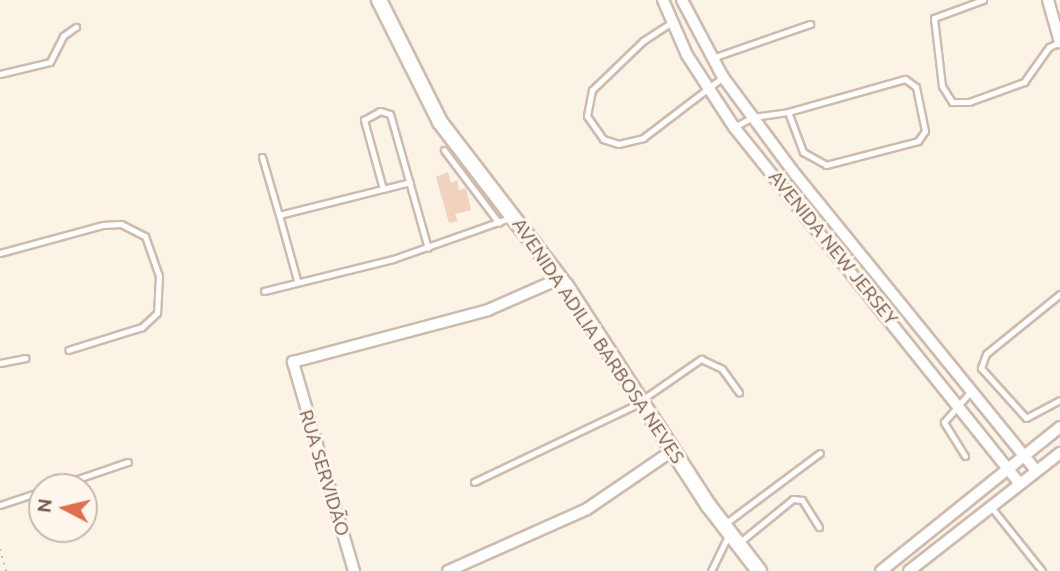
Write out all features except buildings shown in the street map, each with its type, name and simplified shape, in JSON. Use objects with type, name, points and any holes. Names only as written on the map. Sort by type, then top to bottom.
[{"type":"street","name":"AVENIDA ADILIA BARBOSA NEVES","points":[[379,0],[440,122],[526,230],[672,451],[759,571]]},
{"type":"street","name":"AVENIDA NEW JERSEY","points":[[663,0],[707,89],[734,127],[957,402],[1020,484]]},
{"type":"street","points":[[1048,0],[1060,42]]},
{"type":"street","name":"AVENIDA NEW JERSEY","points":[[683,2],[723,77],[795,174],[1036,471]]},
{"type":"street","points":[[670,17],[683,2]]},
{"type":"street","points":[[759,158],[774,146]]},
{"type":"street","points":[[782,184],[795,174]]},
{"type":"street","name":"RUA SERVIDÃO","points":[[354,571],[294,374],[296,360],[488,310],[560,283]]},
{"type":"street","points":[[881,571],[1023,454],[1060,427]]},
{"type":"street","points":[[448,571],[586,509],[672,451]]},
{"type":"street","points":[[909,571],[1060,453]]},
{"type":"lane","points":[[983,0],[934,19],[942,86],[952,102],[983,98],[1024,82],[1049,47],[1060,42]]},
{"type":"lane","points":[[670,17],[596,84],[587,105],[589,120],[607,142],[634,142],[723,77]]},
{"type":"lane","points":[[712,58],[810,24]]},
{"type":"lane","points":[[0,74],[50,62],[63,36],[76,27]]},
{"type":"lane","points":[[734,127],[753,117],[788,112],[905,79],[916,87],[925,131],[918,141],[826,165],[809,160],[788,112]]},
{"type":"lane","points":[[383,189],[363,120],[380,111],[390,114],[428,248]]},
{"type":"lane","points":[[444,150],[499,222]]},
{"type":"lane","points":[[262,157],[297,280]]},
{"type":"lane","points":[[279,215],[410,182]]},
{"type":"lane","points":[[264,290],[428,248],[515,216]]},
{"type":"lane","points":[[0,253],[103,225],[121,224],[145,236],[159,276],[157,313],[142,327],[68,350]]},
{"type":"lane","points":[[1060,294],[986,354],[981,368],[1026,418],[1060,400]]},
{"type":"lane","points":[[0,363],[26,358]]},
{"type":"lane","points":[[474,482],[640,402],[701,359],[722,369],[739,392]]},
{"type":"lane","points":[[965,456],[944,422],[957,402],[972,390]]},
{"type":"lane","points":[[711,571],[730,534],[820,453]]},
{"type":"lane","points":[[95,473],[128,462]]},
{"type":"lane","points":[[0,505],[28,496]]},
{"type":"lane","points":[[730,534],[793,499],[802,500],[819,527]]},
{"type":"lane","points":[[991,507],[1042,571]]},
{"type":"path","points":[[0,549],[6,571]]}]
